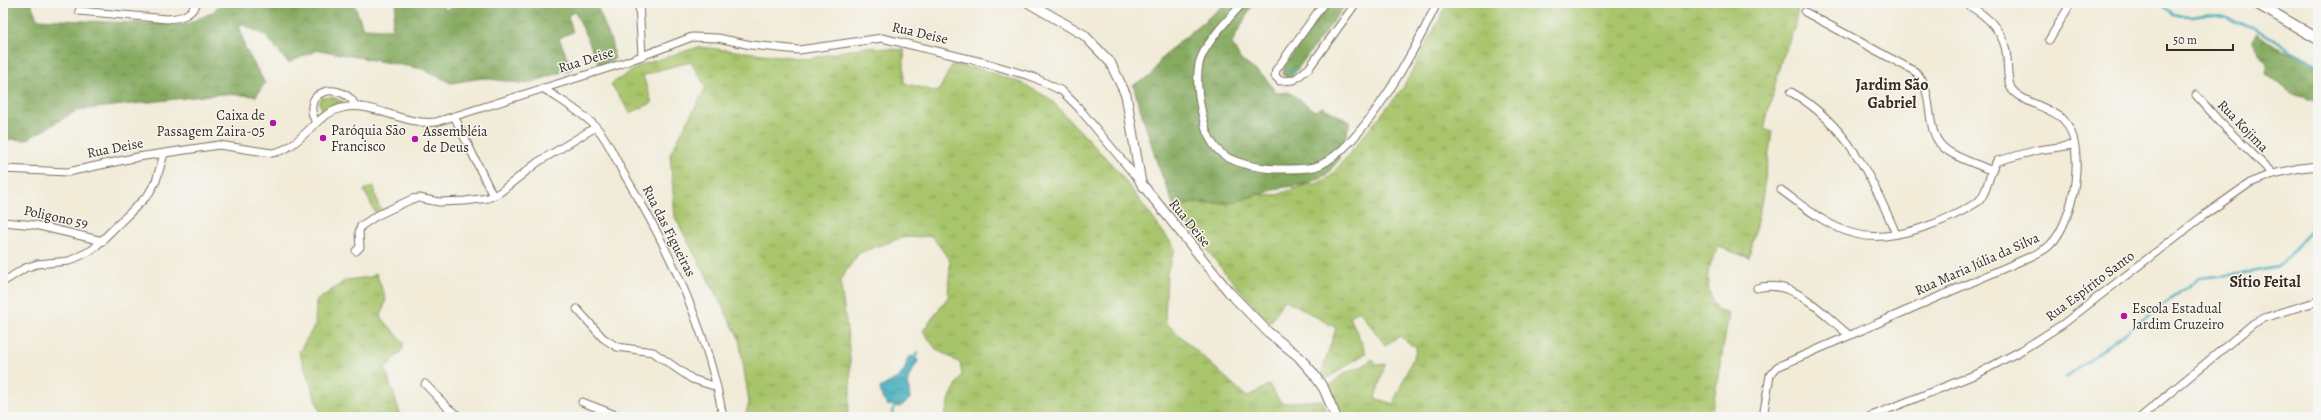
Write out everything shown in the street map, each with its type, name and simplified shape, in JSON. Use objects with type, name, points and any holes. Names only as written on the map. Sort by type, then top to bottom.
[{"type":"main road","points":[[2256,3],[2318,38]]},
{"type":"street","points":[[79,11],[167,19],[179,18],[192,12],[197,3]]},
{"type":"street","points":[[639,3],[642,56]]},
{"type":"street","points":[[1029,3],[1084,35],[1110,62],[1126,95],[1141,183]]},
{"type":"street","points":[[1243,3],[1207,47],[1199,62],[1199,99],[1208,135],[1217,149],[1228,157],[1268,169],[1319,165],[1336,154],[1352,139],[1382,100],[1408,62],[1437,3]]},
{"type":"street","points":[[1324,3],[1276,70],[1275,76],[1280,81],[1294,80],[1309,68],[1356,3]]},
{"type":"street","name":"Rua Maria Júlia da Silva","points":[[1763,417],[1773,371],[1782,364],[2018,262],[2050,246],[2056,239],[2069,210],[2074,188],[2074,146],[2068,126],[2062,119],[2014,92],[2010,83],[2007,54],[2000,32],[1986,18],[1964,3]]},
{"type":"street","points":[[2049,40],[2071,3]]},
{"type":"street","points":[[1805,12],[1916,72],[1928,94],[1934,131],[1939,142],[1951,152],[1990,170]]},
{"type":"street","name":"Rua Deise","points":[[316,123],[310,106],[318,95],[325,92],[332,91],[345,94],[355,105],[419,123],[436,122],[642,56],[692,37],[704,37],[799,50],[882,38],[950,54],[1033,77],[1062,92],[1078,107],[1229,292],[1268,332],[1298,356],[1313,373],[1324,389],[1336,417]]},
{"type":"street","name":"Rua das Figueiras","points":[[543,88],[596,127],[613,152],[664,245],[687,296],[718,386],[722,417]]},
{"type":"street","points":[[1791,92],[1830,119],[1848,143],[1870,177],[1896,234]]},
{"type":"street","name":"Rua Kojima","points":[[2196,95],[2244,147],[2273,174]]},
{"type":"street","name":"Rua Deise","points":[[3,168],[68,172],[138,157],[164,154],[202,146],[219,145],[272,153],[279,152],[300,137],[324,115],[355,105]]},
{"type":"street","points":[[454,116],[493,196]]},
{"type":"street","points":[[356,251],[360,247],[359,232],[361,226],[404,202],[419,198],[439,202],[465,202],[493,196],[499,193],[538,162],[596,127]]},
{"type":"street","points":[[1781,190],[1835,226],[1854,234],[1873,237],[1896,234],[1940,220],[1979,201],[1984,196],[1990,170],[1997,161],[2038,150],[2074,146]]},
{"type":"street","points":[[3,282],[24,268],[37,264],[68,261],[82,256],[103,241],[148,195],[156,181],[164,154]]},
{"type":"street","name":"Rua Espírito Santo","points":[[1869,417],[1979,373],[2022,350],[2064,324],[2229,197],[2250,183],[2273,174],[2318,166]]},
{"type":"street","name":"Poligono 59","points":[[3,222],[42,226],[103,241]]},
{"type":"street","points":[[1757,288],[1773,285],[1785,287],[1811,303],[1849,335]]},
{"type":"street","points":[[2141,417],[2254,323],[2267,316],[2318,300]]},
{"type":"street","points":[[577,309],[603,338],[616,347],[653,352],[692,379],[718,386]]},
{"type":"street","points":[[425,384],[448,408],[460,417]]},
{"type":"street","points":[[582,402],[621,417]]},
{"type":"green space","points":[[3,3],[31,3],[37,19],[185,25],[213,12],[221,3],[354,3],[363,28],[391,29],[397,3],[443,3],[444,10],[468,3],[596,3],[611,41],[615,59],[599,65],[575,11],[568,16],[573,32],[559,38],[572,69],[526,84],[483,78],[451,83],[423,69],[318,50],[288,63],[265,35],[239,23],[245,48],[265,83],[256,96],[221,94],[78,110],[26,140],[3,139]]},
{"type":"green space","points":[[1226,3],[1252,5],[1232,43],[1240,59],[1266,78],[1276,93],[1289,92],[1315,111],[1323,107],[1350,122],[1338,161],[1326,175],[1307,184],[1280,188],[1228,203],[1193,203],[1175,209],[1156,160],[1133,85],[1151,76],[1161,59],[1171,49]]},
{"type":"green space","points":[[1328,3],[1347,3],[1289,80],[1283,75],[1284,67]]},
{"type":"green space","points":[[1448,3],[1799,3],[1794,28],[1780,65],[1764,129],[1772,132],[1762,199],[1749,258],[1719,247],[1709,271],[1708,285],[1716,310],[1729,314],[1711,417],[1340,417],[1328,387],[1344,373],[1363,366],[1373,359],[1377,365],[1385,364],[1375,398],[1393,404],[1417,349],[1400,336],[1385,345],[1359,310],[1350,317],[1366,353],[1325,380],[1321,375],[1336,328],[1284,299],[1270,323],[1226,274],[1175,209],[1193,203],[1228,203],[1260,194],[1277,195],[1307,184],[1316,184],[1331,176],[1403,88]]},
{"type":"green space","points":[[2257,33],[2276,47],[2306,59],[2318,66],[2318,102],[2290,93],[2266,74],[2268,67],[2252,40]]},
{"type":"green space","points":[[699,47],[807,59],[864,47],[904,50],[904,83],[938,92],[952,65],[981,69],[1019,82],[1049,98],[1117,170],[1175,248],[1167,273],[1165,322],[1247,397],[1269,385],[1281,403],[1322,400],[1329,417],[944,417],[951,395],[962,375],[960,363],[936,349],[923,331],[948,297],[950,261],[932,236],[901,238],[859,253],[840,280],[849,349],[851,384],[847,417],[745,417],[749,402],[739,338],[675,217],[670,154],[706,87],[691,62],[662,69],[643,76],[652,103],[630,113],[611,84],[641,65]]},
{"type":"green space","points":[[332,97],[344,102],[322,110],[319,102],[321,98]]},
{"type":"green space","points":[[374,186],[378,205],[383,210],[377,216],[364,190]]},
{"type":"green space","points":[[376,273],[386,299],[381,317],[403,342],[403,349],[385,368],[401,417],[322,417],[299,352],[315,325],[316,301],[346,280],[371,277]]},
{"type":"water","points":[[911,356],[918,361],[908,379],[910,399],[900,407],[887,405],[882,398],[880,388],[901,375],[906,366],[907,359]]},
{"type":"waterway","points":[[2160,3],[2173,15],[2192,16],[2206,14],[2223,17],[2252,27],[2267,35],[2295,54],[2318,65]]},
{"type":"waterway","points":[[1288,71],[1296,70]]},
{"type":"waterway","points":[[2066,377],[2199,278],[2246,273],[2278,267],[2309,233],[2318,218]]},
{"type":"waterway","points":[[913,360],[918,352]]},
{"type":"waterway","points":[[892,417],[895,405]]},
{"type":"place","name":"Caixa de Passagem Zaira-05","points":[[273,123]]},
{"type":"place","name":"Paróquia São Francisco","points":[[323,138]]},
{"type":"place","name":"Assembléia de Deus","points":[[415,139]]},
{"type":"place","name":"Escola Estadual Jardim Cruzeiro","points":[[2124,316]]},
{"type":"district","name":"Jardim São Gabriel","points":[[1892,94]]},
{"type":"district","name":"Sítio Feital","points":[[2265,282]]}]
